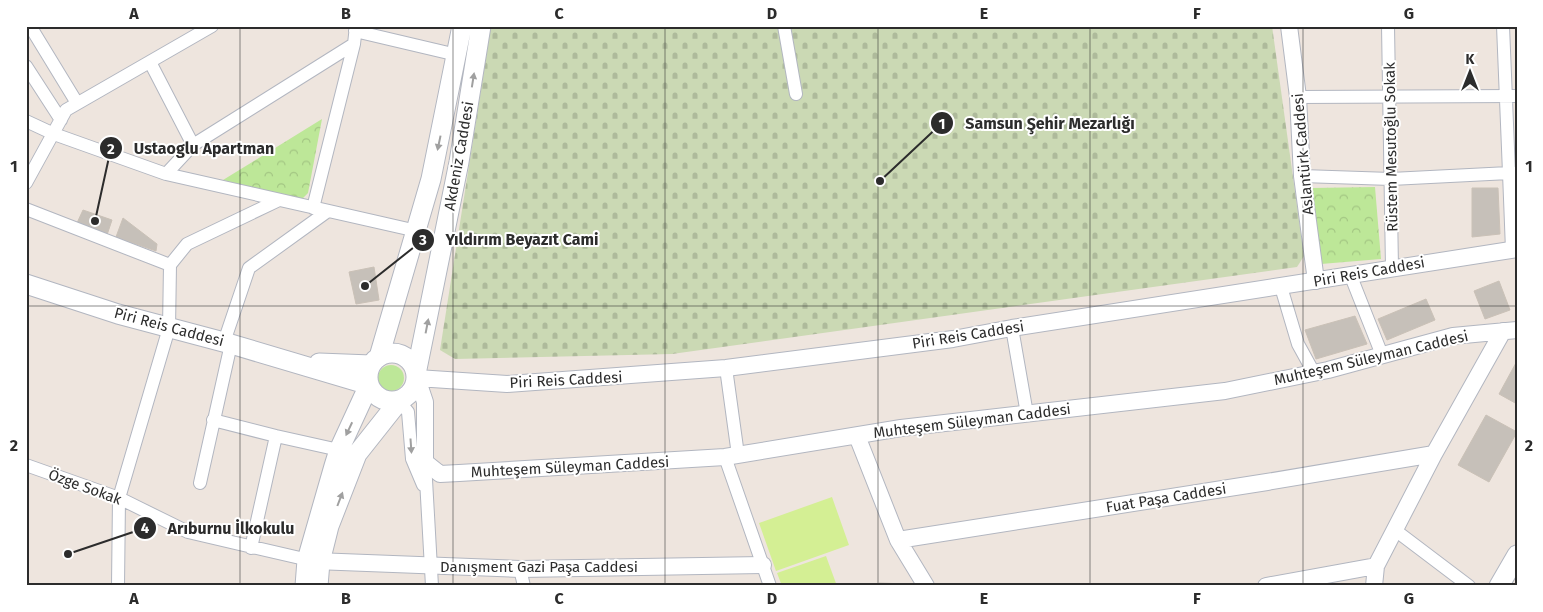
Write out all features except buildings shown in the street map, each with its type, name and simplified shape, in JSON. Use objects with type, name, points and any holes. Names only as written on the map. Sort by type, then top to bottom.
[{"type":"main road","name":"Akdeniz Caddesi","points":[[375,361],[417,231],[431,179],[462,26]]},
{"type":"main road","name":"Akdeniz Caddesi","points":[[416,376],[459,162],[481,26]]},
{"type":"main road","name":"Piri Reis Caddesi","points":[[26,284],[118,314],[228,343],[369,385]]},
{"type":"main road","points":[[293,363],[375,361],[392,353],[400,354],[407,358],[412,363],[416,376],[412,392],[399,401],[357,454],[314,561],[318,586]]},
{"type":"main road","points":[[375,361],[368,373],[369,385],[376,396],[384,400],[399,401]]},
{"type":"main road","points":[[306,586],[314,561],[339,450],[369,385]]},
{"type":"main road","points":[[1499,586],[1517,555]]},
{"type":"street","points":[[30,26],[77,104]]},
{"type":"street","points":[[26,183],[66,110],[212,26]]},
{"type":"street","points":[[784,26],[796,94]]},
{"type":"street","name":"Aslantürk Caddesi","points":[[1289,26],[1298,96],[1302,176],[1316,281]]},
{"type":"street","name":"Rüstem Mesutoğlu Sokak","points":[[1388,26],[1392,268]]},
{"type":"street","points":[[1503,26],[1511,96],[1515,250]]},
{"type":"street","points":[[312,208],[355,34]]},
{"type":"street","points":[[166,174],[193,145],[355,34],[457,55]]},
{"type":"street","points":[[150,62],[193,145]]},
{"type":"street","points":[[26,66],[60,120]]},
{"type":"street","points":[[1298,96],[1511,96]]},
{"type":"street","points":[[26,122],[166,174],[417,231]]},
{"type":"street","points":[[1302,176],[1391,178],[1513,173]]},
{"type":"street","points":[[118,586],[119,498],[169,328],[170,265],[187,244],[279,200]]},
{"type":"street","points":[[26,209],[170,265]]},
{"type":"street","points":[[200,483],[228,343],[249,268],[328,211]]},
{"type":"street","name":"Piri Reis Caddesi","points":[[416,376],[507,384],[726,368],[953,339],[1012,328],[1281,287],[1350,274],[1515,250]]},
{"type":"street","points":[[1350,274],[1382,355]]},
{"type":"street","points":[[1281,287],[1298,344],[1314,373]]},
{"type":"street","points":[[1012,328],[1027,414]]},
{"type":"street","points":[[1374,586],[1376,566],[1434,454],[1510,331]]},
{"type":"street","name":"Muhteşem Süleyman Caddesi","points":[[425,462],[440,474],[732,456],[901,428],[1225,391],[1314,373],[1453,336],[1510,331]]},
{"type":"street","points":[[726,368],[732,456],[770,586]]},
{"type":"street","points":[[416,376],[425,402],[425,462],[432,586]]},
{"type":"street","points":[[399,401],[408,412],[412,459],[427,495]]},
{"type":"street","points":[[213,420],[339,450]]},
{"type":"street","points":[[251,548],[276,436]]},
{"type":"street","points":[[857,436],[898,540],[926,586]]},
{"type":"street","name":"Fuat Paşa Caddesi","points":[[898,540],[1434,454]]},
{"type":"street","name":"Özge Sokak","points":[[26,465],[119,498],[188,532],[314,561]]},
{"type":"street","points":[[1395,530],[1469,586]]},
{"type":"street","name":"Danışment Gazi Paşa Caddesi","points":[[314,561],[520,569],[763,565]]},
{"type":"street","points":[[431,566],[440,586]]},
{"type":"street","points":[[1266,586],[1376,566]]},
{"type":"street","points":[[520,569],[524,586]]},
{"type":"green space","points":[[491,26],[1272,26],[1304,256],[1297,267],[672,354],[455,359],[440,350]]},
{"type":"green space","points":[[322,119],[308,193],[301,200],[223,180]]},
{"type":"green space","points":[[1375,187],[1381,259],[1321,264],[1311,188]]},
{"type":"green space","points":[[391,365],[400,369],[404,378],[400,387],[391,391],[382,387],[378,378],[382,369]]},
{"type":"green space","points":[[832,497],[849,545],[776,571],[759,523]]},
{"type":"green space","points":[[826,556],[837,586],[782,586],[777,573]]},
{"type":"place","name":"Samsun Şehir Mezarlığı","points":[[880,181]]},
{"type":"place","name":"Ustaoglu Apartman","points":[[95,221]]},
{"type":"place","name":"Yıldırım Beyazıt Cami","points":[[365,286]]},
{"type":"place","name":"Arıburnu İlkokulu","points":[[68,554]]}]
